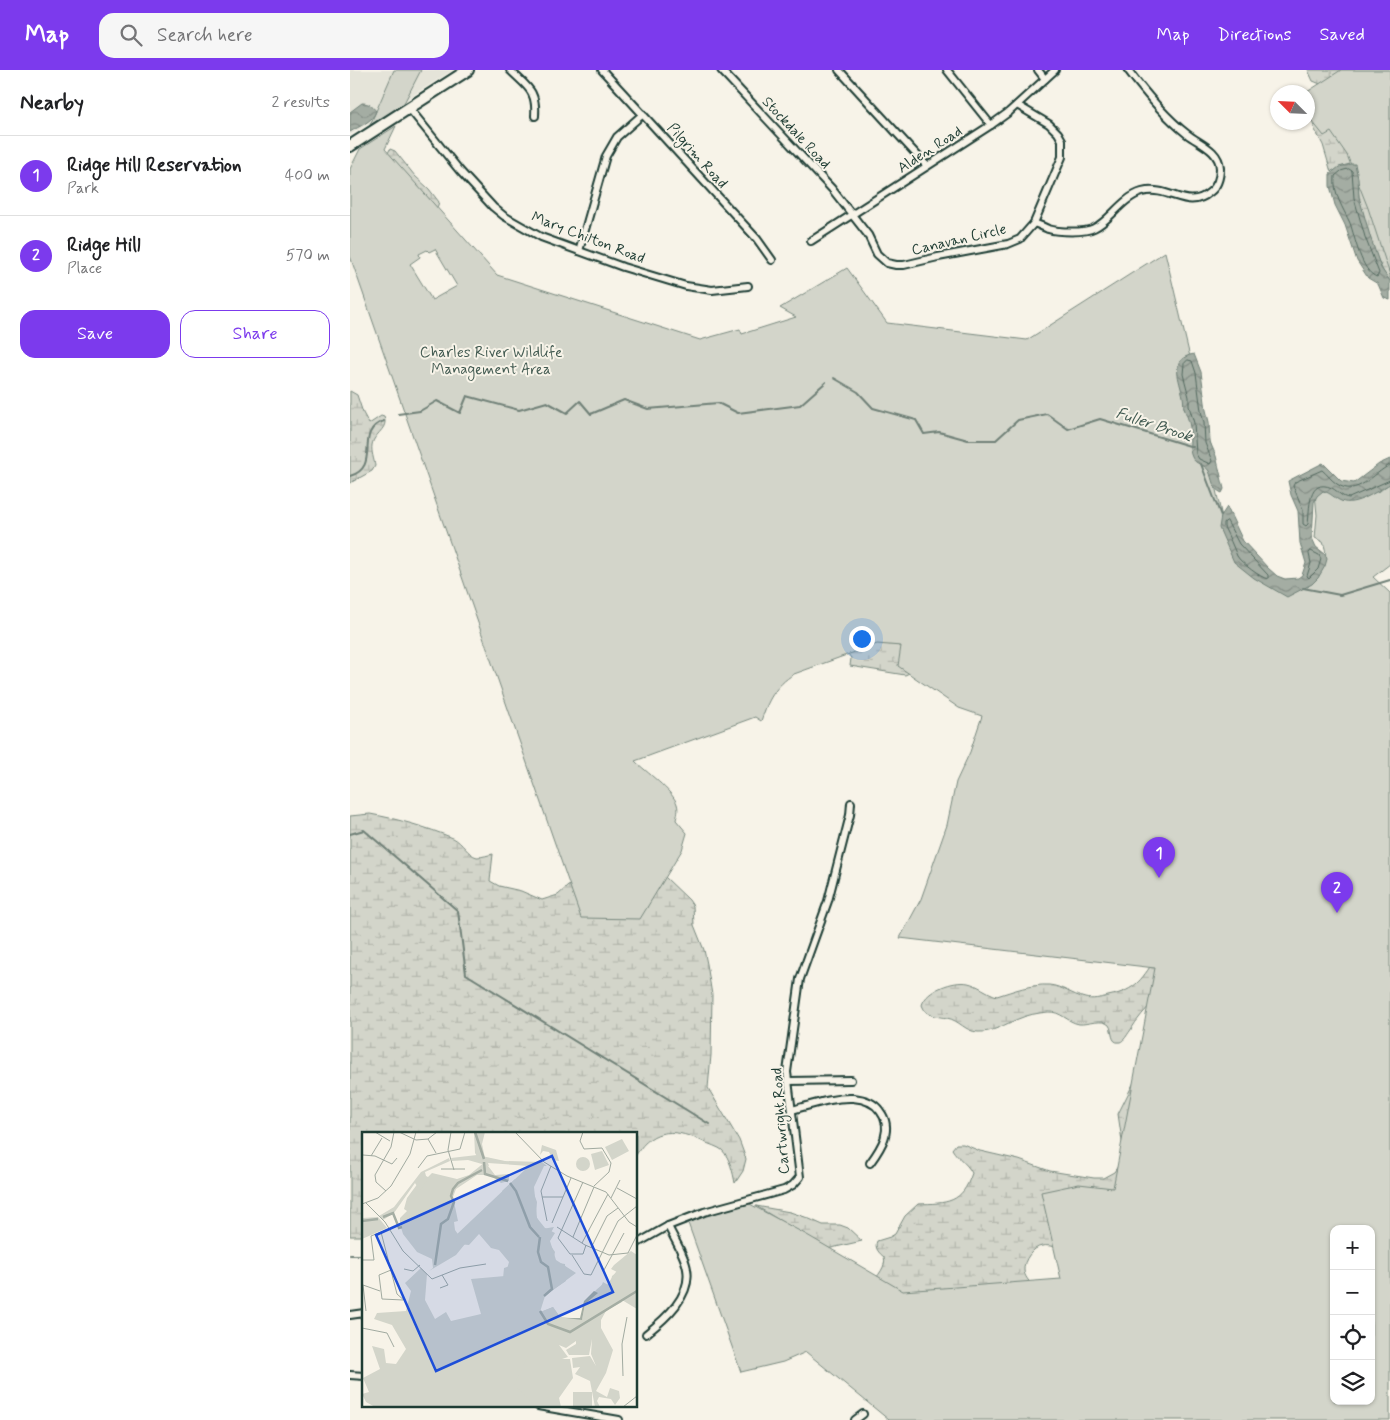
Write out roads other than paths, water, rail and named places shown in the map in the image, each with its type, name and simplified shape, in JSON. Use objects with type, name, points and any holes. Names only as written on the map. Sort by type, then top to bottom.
[{"type":"main road","points":[[350,146],[468,70]]},
{"type":"street","points":[[510,70],[535,97],[535,116]]},
{"type":"street","name":"Pilgrim Road","points":[[602,70],[757,239],[772,260]]},
{"type":"street","name":"Stockdale Road","points":[[721,70],[832,189],[851,214]]},
{"type":"street","points":[[839,70],[927,166]]},
{"type":"street","points":[[947,70],[991,125]]},
{"type":"street","points":[[1038,70],[1045,79]]},
{"type":"street","name":"Alden Road","points":[[811,240],[991,125],[1017,105],[1055,70]]},
{"type":"street","points":[[1034,223],[1048,229],[1087,230],[1094,228],[1140,192],[1155,190],[1187,200],[1196,200],[1209,194],[1217,186],[1220,168],[1218,159],[1212,151],[1188,135],[1168,117],[1149,97],[1128,70]]},
{"type":"street","name":"Canavan Circle","points":[[851,214],[868,235],[877,254],[887,263],[896,265],[1008,244],[1020,239],[1034,223],[1062,157],[1062,140],[1058,132],[1049,124],[1017,105]]},
{"type":"street","name":"Mary Chilton Road","points":[[409,108],[460,171],[493,206],[504,216],[540,237],[677,283],[701,289],[731,289],[748,286]]},
{"type":"street","points":[[578,251],[606,156],[616,137],[643,114]]},
{"type":"street","name":"Cartwright Road","points":[[638,1243],[668,1226],[720,1206],[784,1190],[793,1185],[800,1177],[787,1072],[800,979],[828,902],[850,815],[851,803]]},
{"type":"street","points":[[788,1081],[851,1080]]},
{"type":"street","points":[[792,1110],[818,1103],[852,1098],[876,1105],[883,1114],[887,1125],[881,1148],[870,1163]]},
{"type":"street","points":[[646,1334],[666,1318],[686,1287],[687,1266],[668,1226]]},
{"type":"street","points":[[549,1408],[618,1420]]},
{"type":"street","points":[[855,1420],[863,1414]]},
{"type":"water","points":[[362,103],[370,105],[376,111],[369,121],[350,132],[350,112]]},
{"type":"water","points":[[1355,164],[1359,197],[1370,236],[1381,268],[1390,281],[1390,300],[1384,298],[1378,284],[1368,278],[1357,261],[1345,225],[1335,205],[1330,186],[1330,174],[1339,167]]},
{"type":"water","points":[[1194,354],[1201,372],[1209,422],[1210,442],[1216,456],[1224,489],[1222,493],[1215,487],[1209,471],[1195,462],[1191,454],[1190,427],[1178,377],[1178,365],[1181,360]]},
{"type":"water","points":[[1390,459],[1390,484],[1372,494],[1353,502],[1341,501],[1323,491],[1317,496],[1314,502],[1312,538],[1316,547],[1325,554],[1327,559],[1318,578],[1312,584],[1287,597],[1254,578],[1234,562],[1219,528],[1221,516],[1227,507],[1243,541],[1268,568],[1277,576],[1285,579],[1298,578],[1302,575],[1306,563],[1300,543],[1298,511],[1291,495],[1288,481],[1323,463],[1341,481],[1354,483],[1379,464]]},
{"type":"waterway","name":"Fuller Brook","points":[[834,378],[858,392],[873,408],[916,420],[924,434],[939,432],[968,440],[996,440],[1018,420],[1047,414],[1068,429],[1100,419],[1193,447]]},
{"type":"waterway","name":"Fuller Brook","points":[[398,414],[420,411],[437,401],[460,413],[467,396],[519,410],[547,402],[567,413],[580,401],[591,414],[624,400],[648,409],[718,403],[738,413],[800,405],[826,382]]},
{"type":"waterway","name":"Fuller Brook","points":[[350,476],[359,471],[364,465],[370,433],[375,426],[384,421]]},
{"type":"waterway","name":"Fuller Brook","points":[[1201,464],[1221,516]]},
{"type":"waterway","name":"Fuller Brook","points":[[1303,588],[1340,595],[1390,580]]},
{"type":"waterway","points":[[350,834],[364,830],[458,911],[466,974],[709,1124]]},
{"type":"waterway","points":[[350,1255],[362,1255]]},
{"type":"place","name":"Ridge Hill Reservation","points":[[1159,878]]},
{"type":"place","name":"Ridge Hill","points":[[1337,913]]},
{"type":"park label","name":"Charles River Wildlife Management Area","points":[[491,362]]}]
